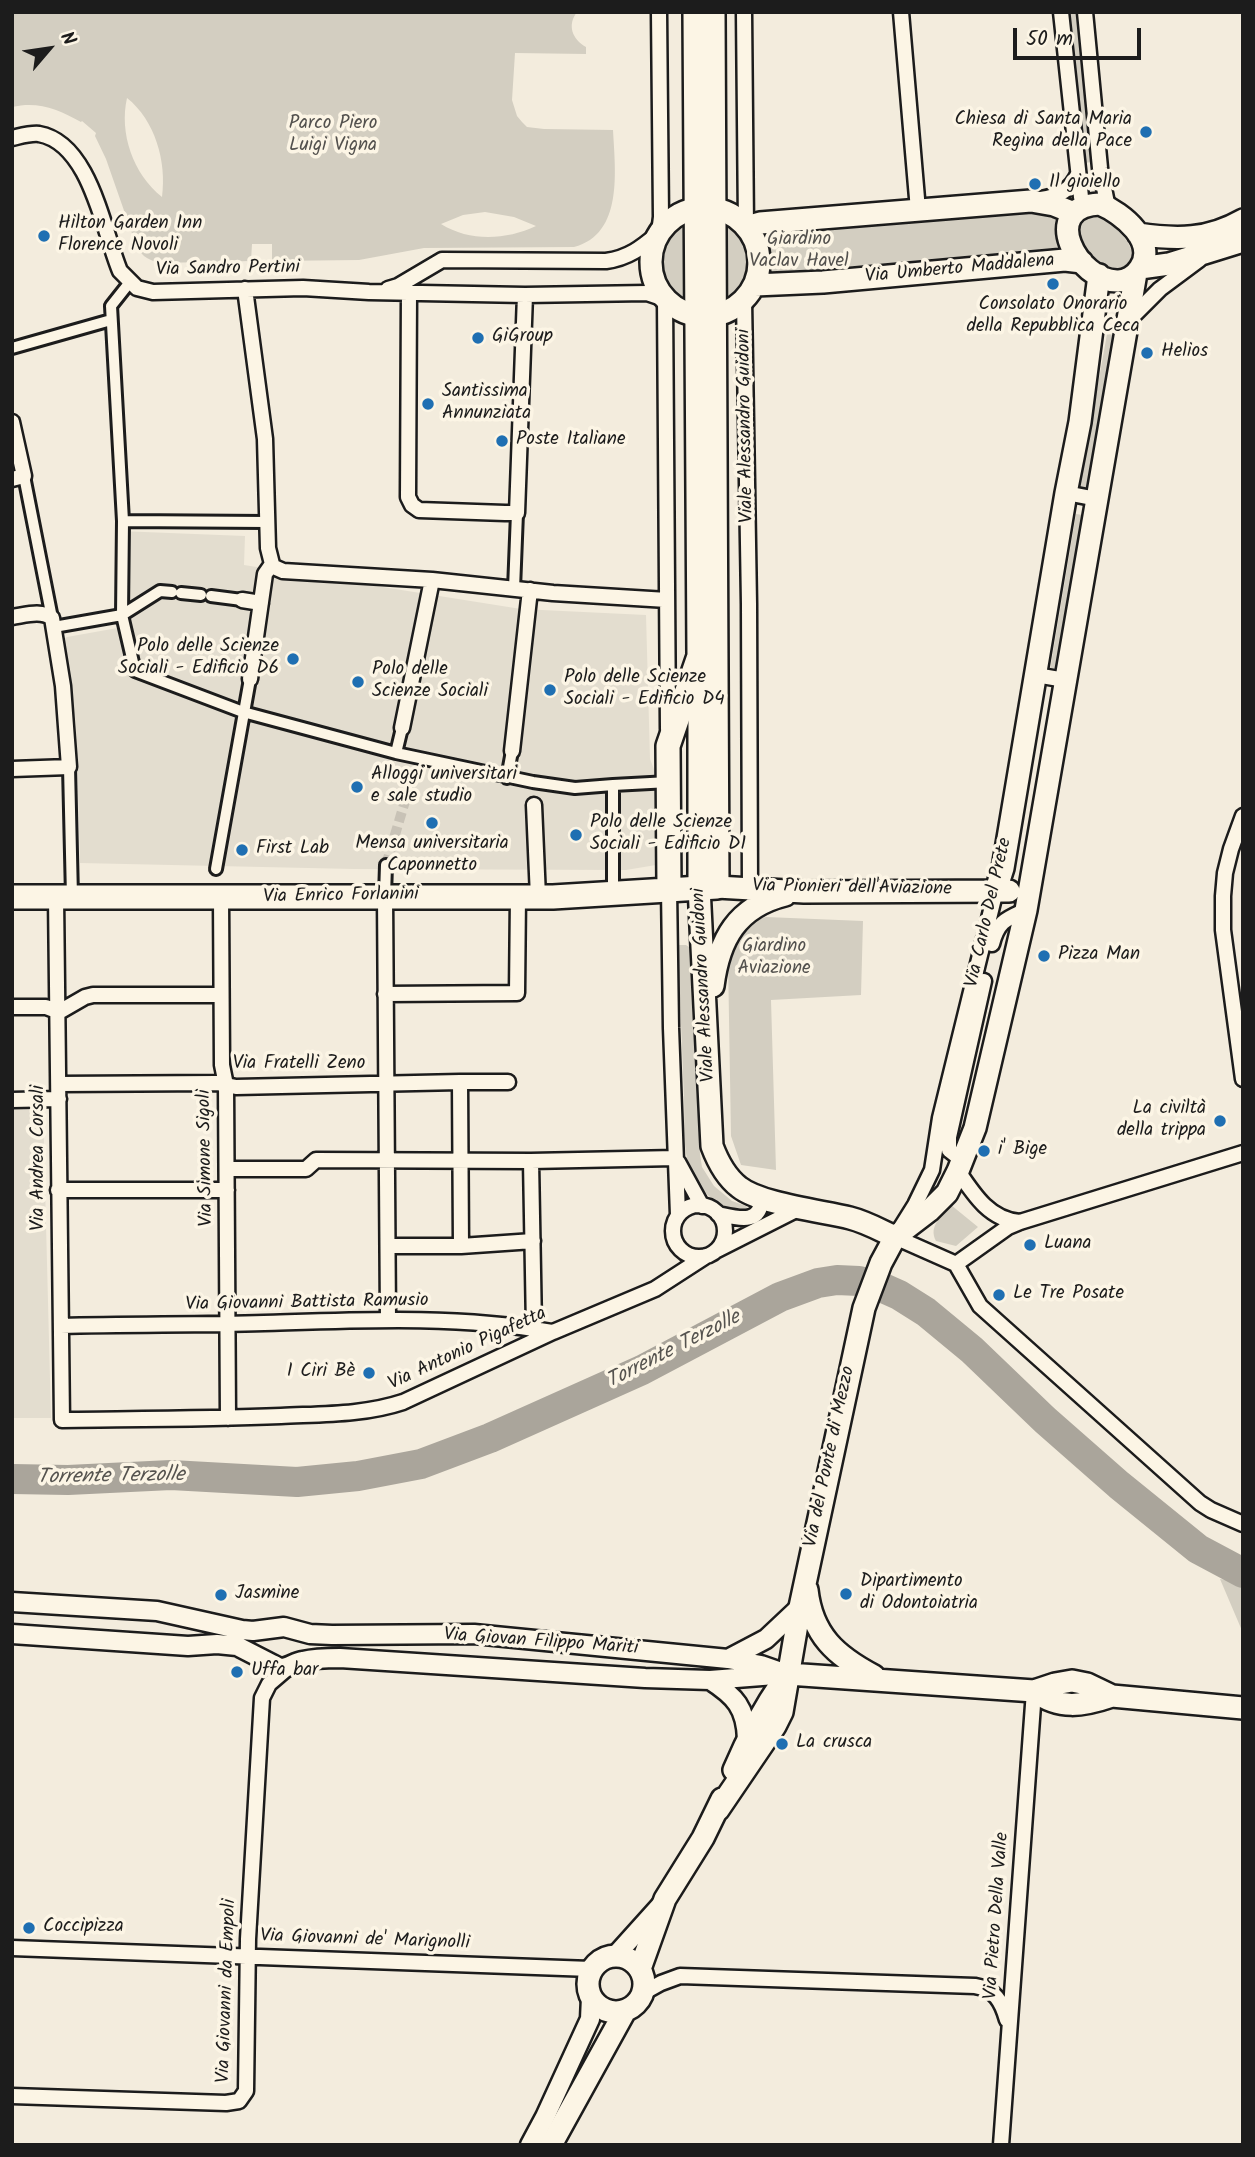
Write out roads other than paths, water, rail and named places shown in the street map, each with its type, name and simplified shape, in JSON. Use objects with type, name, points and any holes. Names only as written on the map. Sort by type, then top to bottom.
[{"type":"main road","name":"Viale Alessandro Guidoni","points":[[695,12],[705,209],[708,1049],[711,1135],[716,1157],[739,1187],[761,1197],[800,1208],[853,1219],[895,1237]]},
{"type":"main road","name":"Viale Alessandro Guidoni","points":[[705,209],[713,12]]},
{"type":"main road","points":[[706,316],[680,310],[665,299],[656,284],[651,265],[653,246],[659,233],[672,219],[680,214],[705,209],[735,217],[746,227],[760,223],[1035,201],[1079,210],[1100,204],[1139,234],[1168,238],[1194,238],[1243,220]]},
{"type":"main road","points":[[1079,210],[1066,229],[1067,238],[1071,247],[1090,269],[1109,280],[1126,280],[1138,271],[1243,241]]},
{"type":"main road","name":"Viale Alessandro Guidoni","points":[[706,316],[730,311],[749,292],[759,270],[759,253],[746,227]]},
{"type":"main road","name":"Via Carlo Del Prete","points":[[895,1237],[947,1193],[971,1140],[987,1083],[1027,901],[1126,324],[1138,271],[1145,260],[1146,251],[1139,234]]},
{"type":"main road","name":"Via Umberto Maddalena","points":[[749,292],[823,282],[1065,260],[1090,269]]},
{"type":"main road","name":"Via Carlo Del Prete","points":[[996,890],[1003,868],[1080,422],[1090,269]]},
{"type":"main road","name":"Viale Alessandro Guidoni","points":[[706,316],[699,656],[708,887]]},
{"type":"main road","points":[[669,889],[668,746],[699,656]]},
{"type":"main road","name":"Via Pionieri dell'Aviazione","points":[[708,887],[804,892],[996,890],[1027,901]]},
{"type":"main road","name":"Via Enrico Forlanini","points":[[12,897],[528,896],[708,887]]},
{"type":"main road","points":[[708,1049],[714,976],[728,934],[752,908],[774,898],[804,892]]},
{"type":"main road","name":"Via del Ponte di Mezzo","points":[[643,1993],[645,1983],[640,1969],[666,1899],[718,1810],[782,1712],[800,1607],[864,1308],[881,1263],[895,1237]]},
{"type":"main road","points":[[806,1578],[812,1616],[826,1641],[851,1664],[879,1679]]},
{"type":"main road","name":"Via del Ponte di Mezzo","points":[[718,1810],[747,1739],[766,1704],[788,1674]]},
{"type":"main road","name":"Via Giovan Filippo Mariti","points":[[788,1674],[1034,1691],[1072,1681],[1087,1684],[1112,1696],[1238,1705]]},
{"type":"main road","points":[[616,1955],[634,1961],[640,1969]]},
{"type":"main road","name":"Via del Ponte di Mezzo","points":[[591,1969],[606,1956],[616,1955]]},
{"type":"main road","points":[[591,1969],[587,1984],[597,2006],[606,2010],[625,2011]]},
{"type":"main road","points":[[551,2145],[625,2011],[637,2003],[643,1993]]},
{"type":"street","points":[[440,293],[432,286],[430,278],[432,270],[442,260],[606,261],[629,256],[659,233],[659,12]]},
{"type":"street","name":"Viale Alessandro Guidoni","points":[[744,12],[746,227]]},
{"type":"street","points":[[901,12],[918,210]]},
{"type":"street","points":[[1061,12],[1081,197],[1079,210]]},
{"type":"street","points":[[1085,12],[1100,168],[1108,208]]},
{"type":"street","name":"Via Sandro Pertini","points":[[12,138],[40,134],[65,146],[73,154],[86,176],[120,271],[130,282],[144,290],[153,292],[303,288],[525,295],[647,293],[665,299]]},
{"type":"street","points":[[1035,201],[1054,197],[1068,189],[1078,174]]},
{"type":"street","points":[[1126,324],[1160,289],[1213,251]]},
{"type":"street","name":"Via Sandro Pertini","points":[[369,292],[398,286],[442,260]]},
{"type":"street","points":[[130,282],[111,306],[111,320],[123,521],[122,615],[135,671],[243,712],[396,753],[507,778],[575,788],[668,782]]},
{"type":"street","points":[[245,289],[265,439],[268,552],[274,567],[283,571],[432,580],[667,600]]},
{"type":"street","name":"Viale Alessandro Guidoni","points":[[749,292],[750,889]]},
{"type":"street","points":[[409,293],[408,498],[419,510],[433,512],[517,513]]},
{"type":"street","points":[[514,589],[525,295]]},
{"type":"street","points":[[665,299],[668,746]]},
{"type":"street","points":[[12,348],[111,320]]},
{"type":"street","points":[[12,422],[18,477],[53,622],[63,686],[69,767],[64,897]]},
{"type":"street","points":[[1066,493],[1097,499]]},
{"type":"street","points":[[123,521],[267,522]]},
{"type":"street","points":[[216,869],[250,679],[265,574],[272,564]]},
{"type":"street","points":[[396,753],[432,580]]},
{"type":"street","points":[[507,778],[530,590]]},
{"type":"street","points":[[53,622],[122,615],[160,591],[261,603]]},
{"type":"street","points":[[12,617],[40,613],[47,614],[53,622]]},
{"type":"street","points":[[1037,675],[1065,680]]},
{"type":"street","points":[[414,771],[417,758]]},
{"type":"street","points":[[12,769],[69,767]]},
{"type":"street","points":[[385,994],[517,993],[528,896],[533,782]]},
{"type":"street","points":[[613,785],[613,893]]},
{"type":"street","points":[[1243,816],[1231,849],[1223,896],[1223,930],[1243,1079]]},
{"type":"street","points":[[386,865],[388,1319]]},
{"type":"street","points":[[669,889],[678,1215],[673,1227],[676,1244],[689,1255],[697,1257],[711,1253],[800,1208]]},
{"type":"street","name":"Via Carlo Del Prete","points":[[895,1237],[929,1180],[940,1118],[996,890]]},
{"type":"street","name":"Via Andrea Corsali","points":[[62,1420],[58,1190],[59,1012],[64,897]]},
{"type":"street","name":"Via Simone Sigoli","points":[[221,898],[222,1065],[226,1085],[228,1418]]},
{"type":"street","points":[[12,1007],[46,1007],[59,1012],[93,995],[221,995]]},
{"type":"street","points":[[460,1082],[461,1246]]},
{"type":"street","name":"Via Fratelli Zeno","points":[[12,1100],[59,1092],[217,1083],[236,1087],[508,1082]]},
{"type":"street","points":[[956,1264],[1014,1225],[1243,1153]]},
{"type":"street","points":[[226,1169],[306,1169],[316,1160],[531,1161],[675,1158]]},
{"type":"street","points":[[675,1158],[702,1206]]},
{"type":"street","points":[[531,1161],[534,1328]]},
{"type":"street","points":[[960,1166],[976,1197],[996,1215],[1014,1225]]},
{"type":"street","points":[[58,1190],[227,1190]]},
{"type":"street","points":[[718,1214],[744,1218],[754,1216],[760,1210],[761,1197]]},
{"type":"street","points":[[678,1215],[689,1207],[702,1206],[718,1214],[723,1222],[724,1232],[722,1242],[711,1253]]},
{"type":"street","points":[[895,1237],[956,1264],[980,1306],[1200,1503],[1243,1524]]},
{"type":"street","points":[[388,1246],[461,1246],[533,1241]]},
{"type":"street","name":"Via Antonio Pigafetta","points":[[62,1420],[228,1418],[384,1409],[655,1289],[711,1253]]},
{"type":"street","name":"Via Giovanni Battista Ramusio","points":[[61,1326],[388,1319],[484,1323],[553,1332]]},
{"type":"street","name":"Via Giovan Filippo Mariti","points":[[12,1602],[157,1611],[253,1631],[284,1629],[332,1635],[474,1634],[727,1659],[761,1665],[788,1674]]},
{"type":"street","points":[[727,1659],[766,1639],[800,1607]]},
{"type":"street","points":[[265,1661],[261,1649],[262,1640],[267,1633],[284,1629],[299,1638],[302,1646],[300,1655],[293,1664]]},
{"type":"street","name":"Via Giovan Filippo Mariti","points":[[12,1634],[188,1646],[237,1646],[276,1667],[308,1659],[340,1658],[645,1678],[710,1680],[788,1674]]},
{"type":"street","name":"Via Giovanni da Empoli","points":[[12,2096],[226,2102],[239,2101],[246,2091],[248,1956],[262,1698],[269,1684],[293,1664]]},
{"type":"street","points":[[710,1680],[726,1690],[737,1702],[746,1723],[747,1739]]},
{"type":"street","name":"Via Pietro Della Valle","points":[[1001,2145],[1034,1691]]},
{"type":"street","name":"Via del Ponte di Mezzo","points":[[616,1955],[666,1899]]},
{"type":"street","name":"Via Giovanni de' Marignolli","points":[[12,1948],[591,1969]]},
{"type":"street","points":[[643,1993],[680,1976],[975,1986],[990,1991],[1001,2002],[1009,2031]]},
{"type":"street","points":[[530,2145],[590,2019],[591,1997]]},
{"type":"waterway","name":"Torrente Terzolle","points":[[12,1479],[68,1480],[171,1475],[297,1482],[358,1476],[421,1464],[490,1438],[642,1370],[780,1297],[818,1283],[859,1281],[899,1295],[926,1312],[972,1350],[1045,1420],[1119,1485],[1198,1549],[1243,1573]]},
{"type":"tunnel","points":[[386,865],[414,771]]},
{"type":"place","name":"Chiesa di Santa Maria Regina della Pace","points":[[1146,132]]},
{"type":"place","name":"Il gioiello","points":[[1035,184]]},
{"type":"place","name":"Hilton Garden Inn Florence Novoli","points":[[44,236]]},
{"type":"place","name":"Consolato Onorario della Repubblica Ceca","points":[[1053,284]]},
{"type":"place","name":"GiGroup","points":[[478,338]]},
{"type":"place","name":"Helios","points":[[1147,353]]},
{"type":"place","name":"Santissima Annunziata","points":[[428,404]]},
{"type":"place","name":"Poste Italiane","points":[[502,441]]},
{"type":"place","name":"Polo delle Scienze Sociali - Edificio D6","points":[[293,659]]},
{"type":"place","name":"Polo delle Scienze Sociali","points":[[358,682]]},
{"type":"place","name":"Polo delle Scienze Sociali - Edificio D4","points":[[550,690]]},
{"type":"place","name":"Alloggi universitari e sale studio","points":[[357,787]]},
{"type":"place","name":"Mensa universitaria Caponnetto","points":[[432,823]]},
{"type":"place","name":"Polo delle Scienze Sociali - Edificio D1","points":[[576,835]]},
{"type":"place","name":"First Lab","points":[[242,850]]},
{"type":"place","name":"Pizza Man","points":[[1044,956]]},
{"type":"place","name":"La civiltà della trippa","points":[[1220,1121]]},
{"type":"place","name":"i' Bige","points":[[984,1151]]},
{"type":"place","name":"Luana","points":[[1030,1245]]},
{"type":"place","name":"Le Tre Posate","points":[[999,1295]]},
{"type":"place","name":"I Ciri Bè","points":[[369,1373]]},
{"type":"place","name":"Dipartimento di Odontoiatria","points":[[846,1594]]},
{"type":"place","name":"Jasmine","points":[[221,1595]]},
{"type":"place","name":"Uffa bar","points":[[237,1672]]},
{"type":"place","name":"La crusca","points":[[782,1744]]},
{"type":"place","name":"Coccipizza","points":[[29,1928]]},
{"type":"park label","name":"Parco Piero Luigi Vigna","points":[[333,136]]},
{"type":"park label","name":"Giardino Vaclav Havel","points":[[799,252]]},
{"type":"park label","name":"Giardino Aviazione","points":[[774,959]]}]
